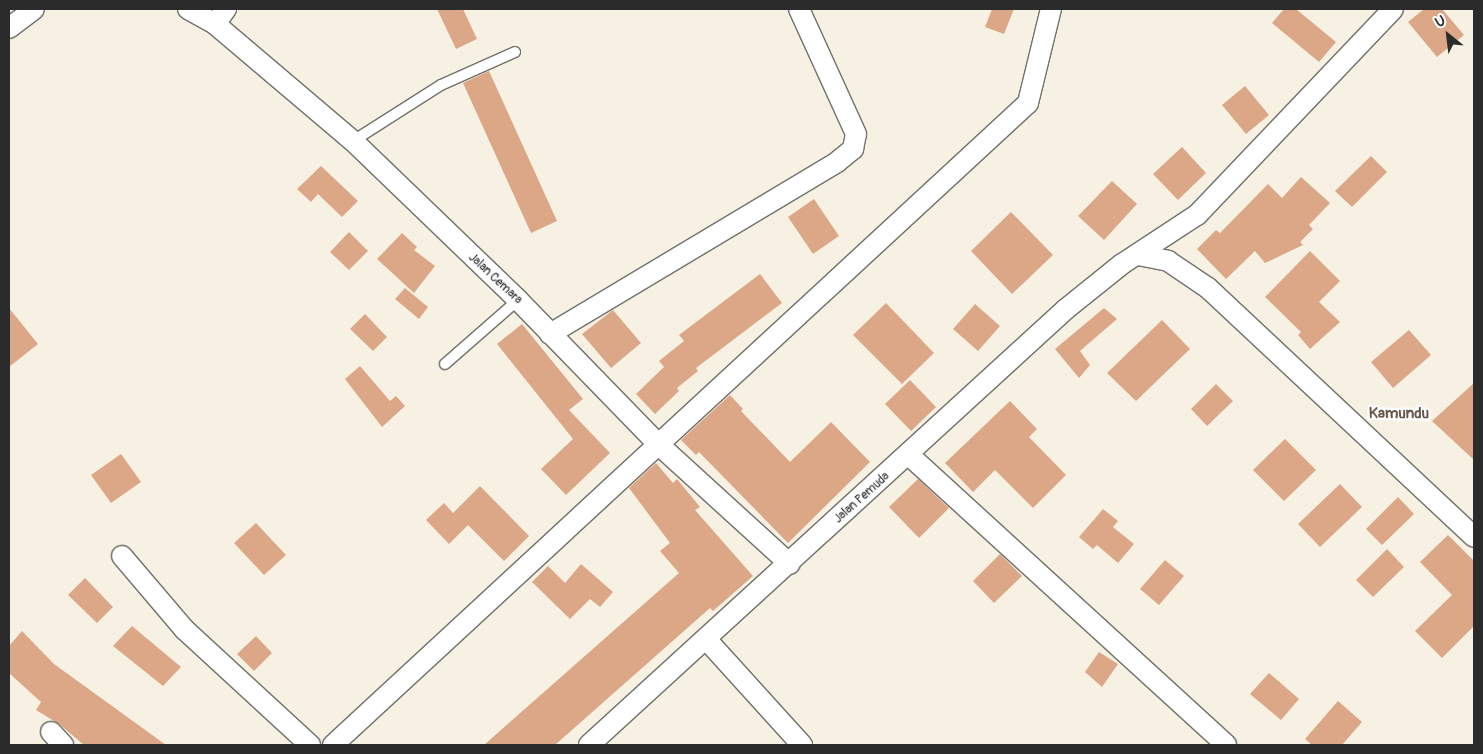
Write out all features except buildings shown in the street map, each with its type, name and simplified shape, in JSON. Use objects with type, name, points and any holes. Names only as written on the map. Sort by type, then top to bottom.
[{"type":"street","points":[[9,28],[34,9]]},
{"type":"street","name":"Jalan Cemara","points":[[188,9],[220,16],[518,300],[658,444],[790,564]]},
{"type":"street","points":[[550,334],[837,162],[852,149],[856,134],[799,9]]},
{"type":"street","points":[[333,745],[1028,103],[1051,9]]},
{"type":"street","name":"Jalan Pemuda","points":[[589,745],[910,456],[1066,309],[1122,264],[1197,215],[1393,9]]},
{"type":"street","points":[[1138,255],[1168,261],[1208,288],[1474,536]]},
{"type":"street","points":[[910,456],[1226,745]]},
{"type":"street","points":[[122,556],[185,630],[310,745]]},
{"type":"street","points":[[706,639],[802,745]]},
{"type":"lane","points":[[353,142],[441,85],[515,52]]},
{"type":"lane","points":[[445,364],[518,300]]},
{"type":"district","name":"Kamundu","points":[[1399,414]]}]
